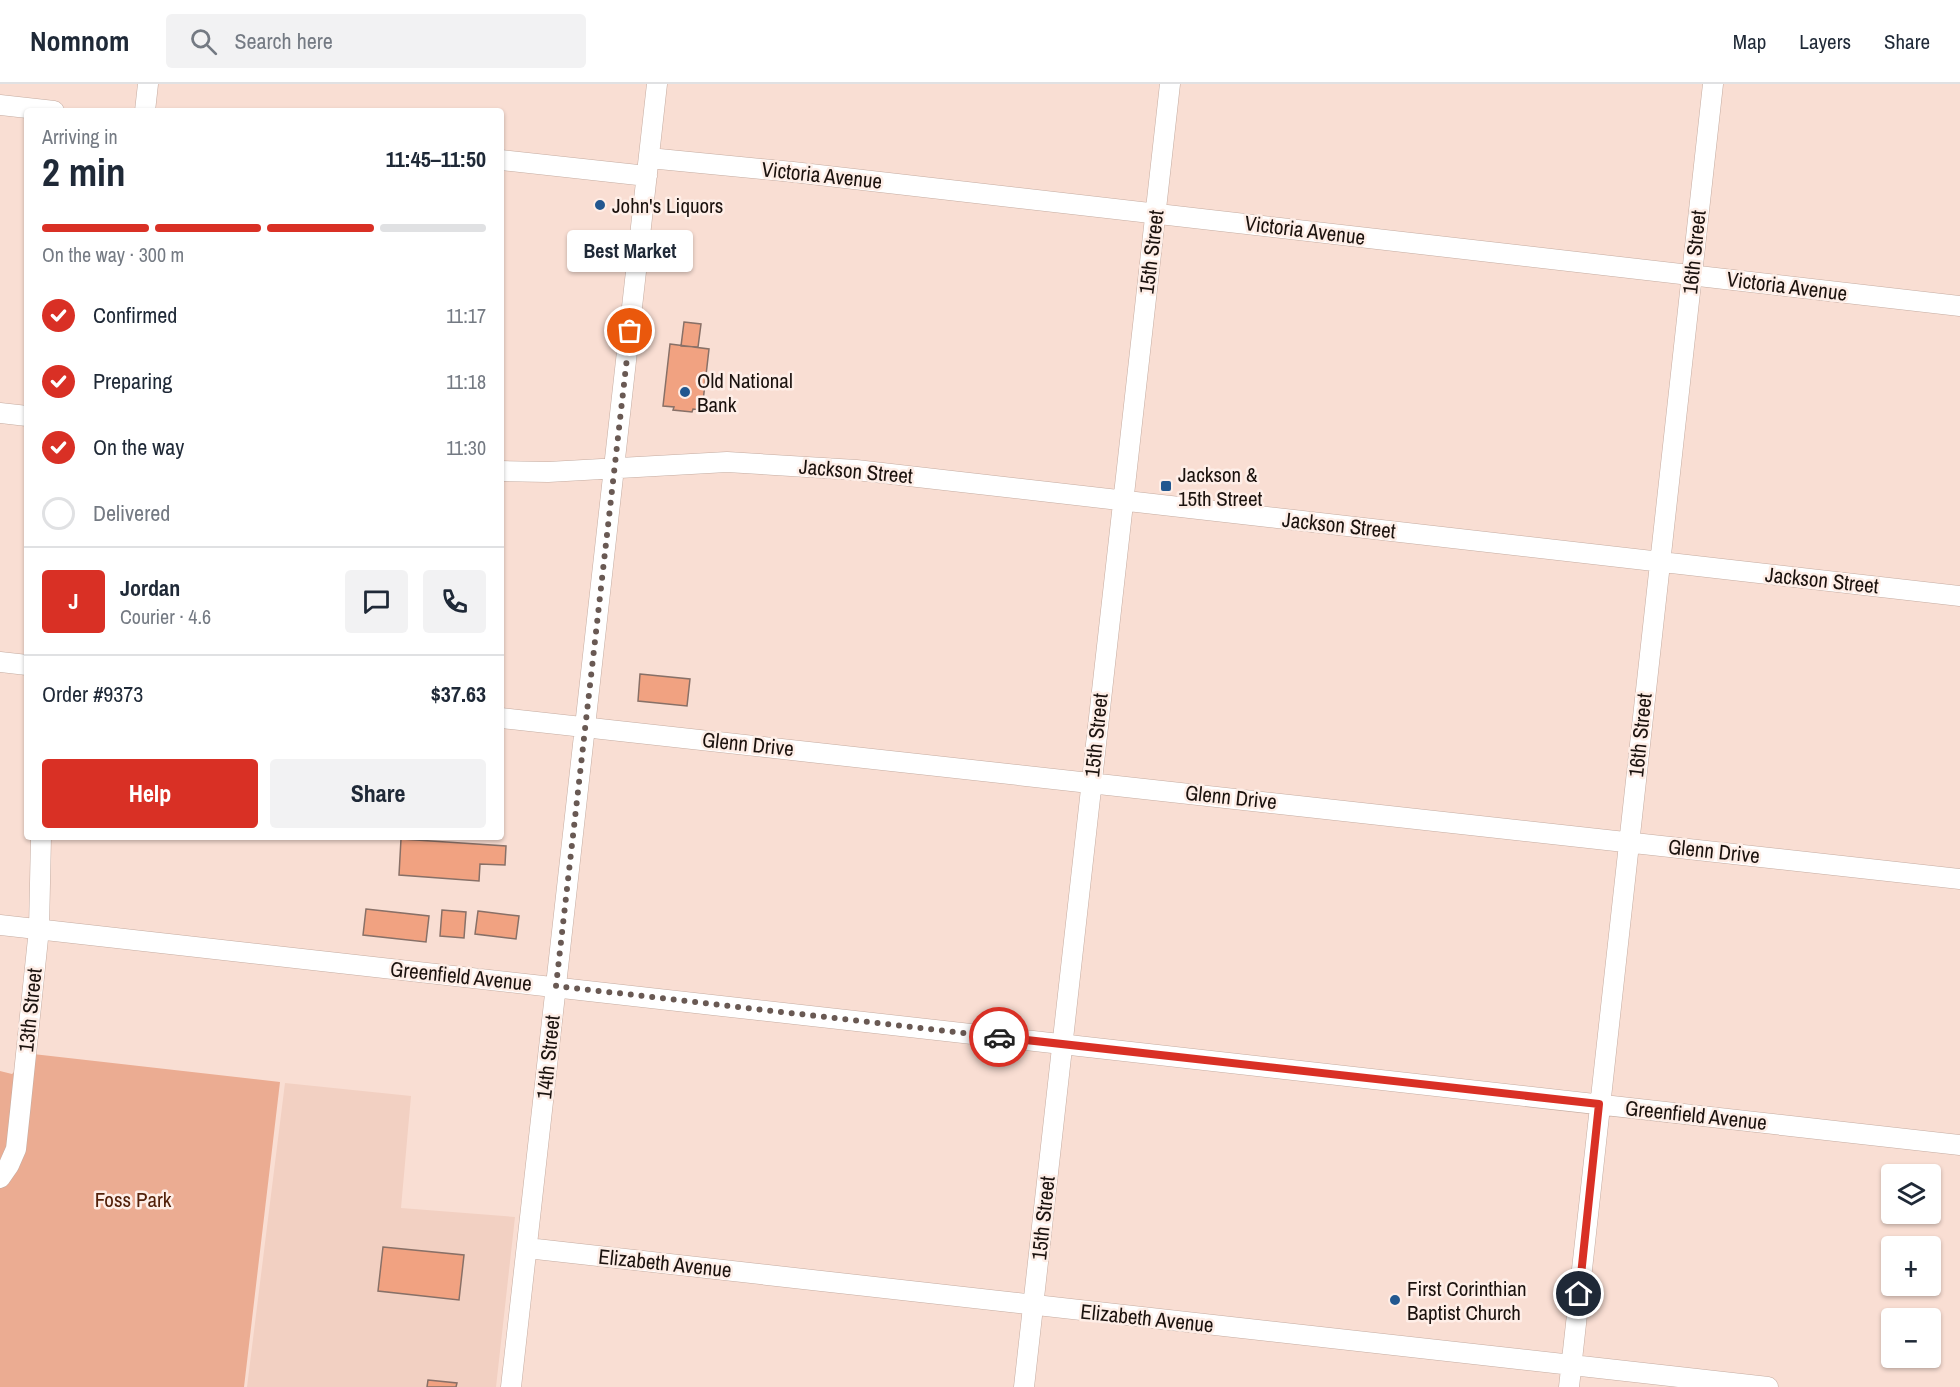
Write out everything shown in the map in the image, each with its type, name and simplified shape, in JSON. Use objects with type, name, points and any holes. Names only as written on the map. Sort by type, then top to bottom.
[{"type":"street","points":[[145,108],[148,84]]},
{"type":"street","name":"14th Street","points":[[511,1387],[657,84]]},
{"type":"street","name":"15th Street","points":[[1024,1387],[1170,84]]},
{"type":"street","name":"16th Street","points":[[1569,1387],[1713,84]]},
{"type":"street","points":[[0,105],[27,108]]},
{"type":"street","name":"Victoria Avenue","points":[[504,160],[793,172],[1960,306]]},
{"type":"street","points":[[0,412],[24,416]]},
{"type":"street","name":"Jackson Street","points":[[504,471],[748,462],[856,470],[1960,596]]},
{"type":"street","points":[[0,662],[24,665]]},
{"type":"street","name":"Glenn Drive","points":[[504,718],[1960,879]]},
{"type":"street","name":"13th Street","points":[[0,1178],[16,1149],[39,929],[41,840]]},
{"type":"street","name":"Greenfield Avenue","points":[[0,925],[1960,1145]]},
{"type":"street","name":"Elizabeth Avenue","points":[[527,1248],[1768,1387]]},
{"type":"shaded area","points":[[285,1083],[411,1096],[401,1208],[515,1217],[496,1387],[247,1387]]},
{"type":"green space","name":"Foss Park","points":[[33,1054],[280,1082],[244,1387],[0,1387],[0,1071],[12,1074]]},
{"type":"building","points":[[684,322],[701,324],[698,347],[681,346]]},
{"type":"building","name":"Old National Bank","points":[[670,344],[709,349],[702,410],[693,409],[692,412],[673,410],[674,407],[663,406]]},
{"type":"building","points":[[640,674],[690,679],[687,706],[638,701]]},
{"type":"building","points":[[401,840],[506,846],[505,865],[480,864],[479,881],[399,875]]},
{"type":"building","points":[[366,909],[429,916],[426,942],[363,935]]},
{"type":"building","points":[[442,910],[466,912],[464,938],[440,936]]},
{"type":"building","points":[[478,911],[519,916],[516,939],[475,934]]},
{"type":"building","points":[[383,1247],[464,1255],[459,1300],[378,1291]]},
{"type":"building","points":[[428,1380],[457,1383],[456,1387],[427,1387]]},
{"type":"way so far","points":[[630,331],[556,986],[999,1037]]},
{"type":"place","name":"John's Liquors","points":[[600,205]]},
{"type":"place","name":"Best Market","points":[[630,331]]},
{"type":"place","name":"Old National Bank","points":[[685,392]]},
{"type":"place","name":"Jackson & 15th Street","points":[[1166,486]]},
{"type":"place","name":"First Corinthian Baptist Church","points":[[1395,1300]]},
{"type":"route","points":[[999,1037],[1599,1104],[1579,1294]]}]
